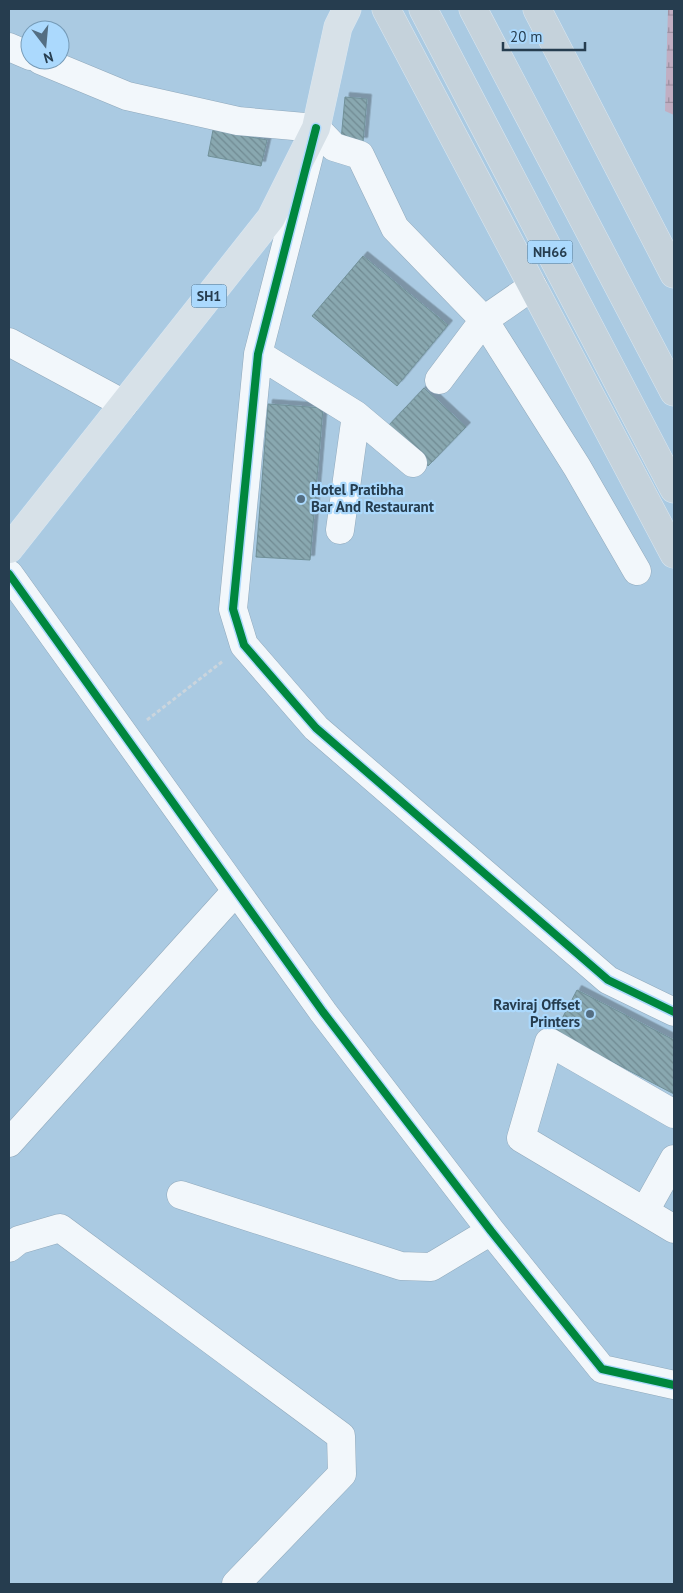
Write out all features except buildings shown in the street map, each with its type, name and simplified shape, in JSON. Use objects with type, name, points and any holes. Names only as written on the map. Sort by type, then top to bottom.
[{"type":"highway","points":[[386,9],[674,554]]},
{"type":"highway","name":"NH66","points":[[473,9],[674,392]]},
{"type":"highway","points":[[537,9],[674,274]]},
{"type":"highway","name":"NH66","points":[[424,12],[674,490]]},
{"type":"main road","name":"SH1","points":[[9,549],[271,218],[316,128],[338,28],[347,9]]},
{"type":"street","points":[[64,70],[127,96],[238,121],[316,128],[334,147],[360,155],[395,228],[484,320],[577,467],[636,570]]},
{"type":"street","points":[[316,128],[258,354],[234,609],[244,645],[316,728],[608,980],[674,1012]]},
{"type":"street","points":[[439,380],[484,320],[533,286]]},
{"type":"street","points":[[9,342],[124,404]]},
{"type":"street","points":[[258,354],[356,415],[413,463]]},
{"type":"street","points":[[340,530],[356,415]]},
{"type":"street","points":[[9,574],[322,1012],[491,1231],[602,1369],[674,1385]]},
{"type":"street","points":[[9,1143],[236,891]]},
{"type":"street","points":[[674,1114],[549,1042],[521,1138],[674,1229]]},
{"type":"street","points":[[645,1211],[674,1159]]},
{"type":"street","points":[[181,1196],[401,1266],[431,1267],[491,1231]]},
{"type":"street","points":[[12,1237],[60,1228],[341,1436],[342,1474],[236,1584]]},
{"type":"path","points":[[125,737],[244,645]]},
{"type":"green space","points":[[668,9],[674,9],[674,115],[665,111]]},
{"type":"cycle path","points":[[316,128],[258,354],[233,609],[244,645],[316,728],[608,980],[674,1012]]},
{"type":"cycle path","points":[[9,574],[323,1012],[491,1231],[602,1369],[674,1385]]},
{"type":"place","name":"Hotel Pratibha Bar And Restaurant","points":[[301,499]]},
{"type":"place","name":"Raviraj Offset Printers","points":[[590,1014]]}]
